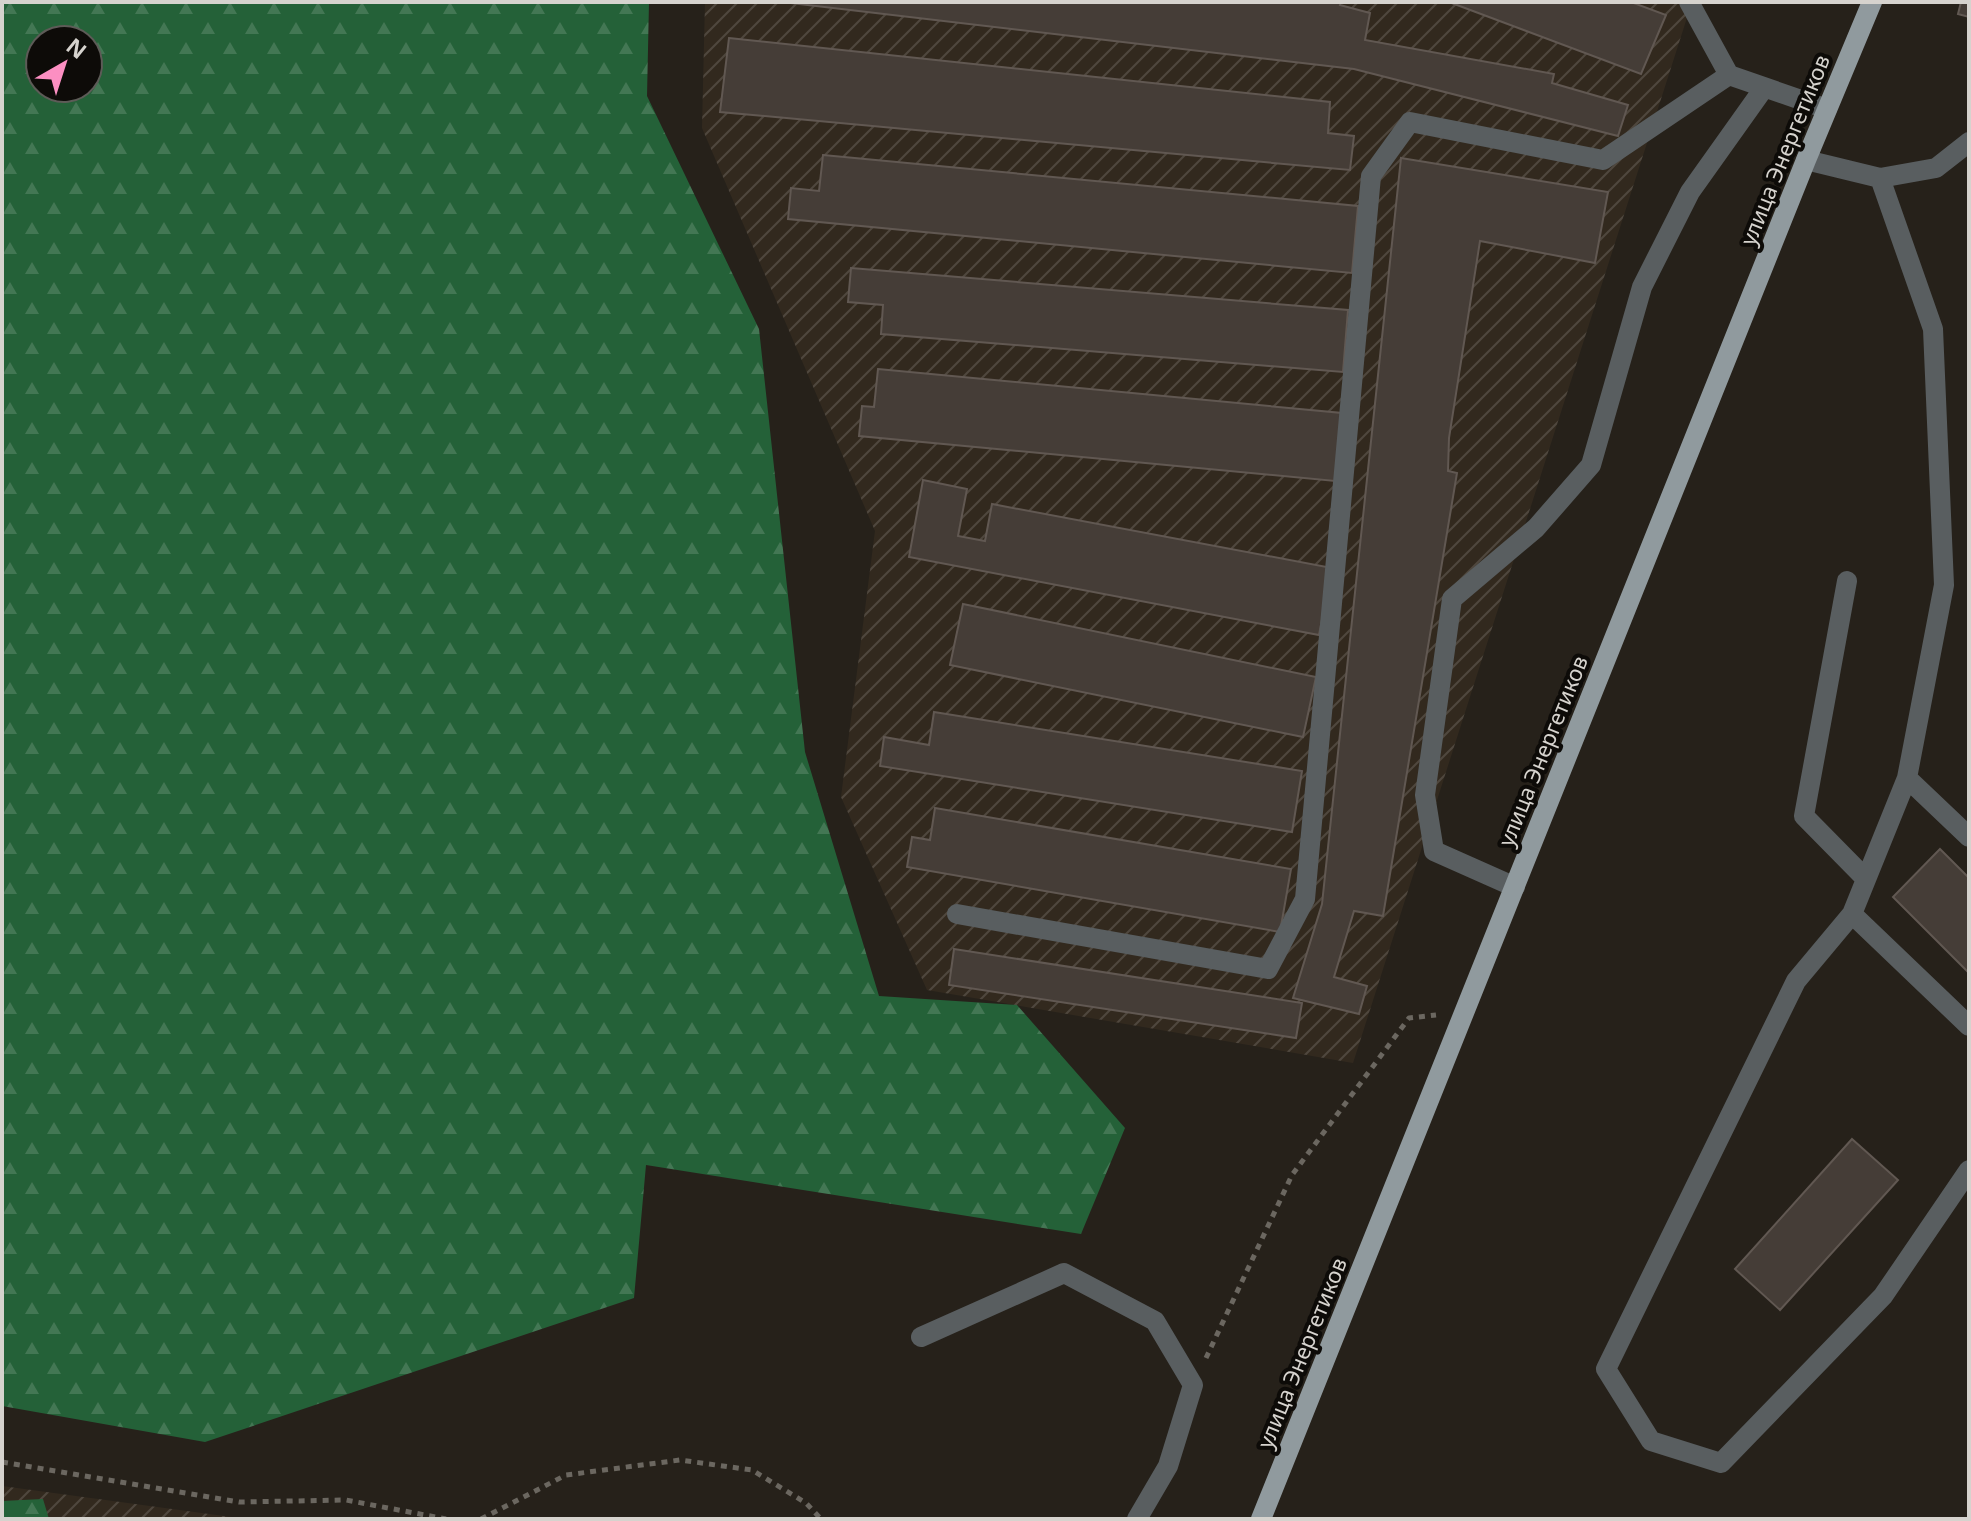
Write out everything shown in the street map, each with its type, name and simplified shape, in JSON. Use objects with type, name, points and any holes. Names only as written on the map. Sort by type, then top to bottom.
[{"type":"main road","name":"улица Энергетиков","points":[[1261,1519],[1872,2]]},
{"type":"street","points":[[1689,2],[1729,75],[1827,109]]},
{"type":"street","points":[[957,914],[1268,969],[1305,899],[1371,176],[1410,122],[1603,160],[1729,75]]},
{"type":"street","points":[[1515,887],[1434,851],[1425,795],[1452,599],[1536,528],[1591,465],[1642,287],[1690,192],[1764,88]]},
{"type":"street","points":[[1806,160],[1880,178],[1936,168],[1969,142]]},
{"type":"street","points":[[1880,178],[1933,329],[1944,585],[1907,778],[1852,914],[1796,981],[1606,1369],[1651,1441],[1721,1463],[1883,1296],[1969,1170]]},
{"type":"street","points":[[1847,581],[1804,816],[1866,879]]},
{"type":"street","points":[[1907,778],[1969,837]]},
{"type":"street","points":[[1852,914],[1969,1026]]},
{"type":"street","points":[[921,1337],[1064,1273],[1155,1321],[1193,1385],[1168,1466],[1137,1519]]},
{"type":"path","points":[[1193,1385],[1292,1175],[1409,1018],[1465,1012]]},
{"type":"path","points":[[481,1519],[566,1475],[680,1460],[752,1470],[806,1503],[821,1519]]},
{"type":"path","points":[[2,1462],[239,1502],[346,1500],[446,1519]]},
{"type":"shaded area","points":[[705,2],[1692,2],[1353,1063],[927,990],[841,797],[875,531],[702,128]]},
{"type":"shaded area","points":[[2,1486],[246,1519],[2,1519]]},
{"type":"green space","points":[[2,2],[649,2],[647,96],[759,329],[805,752],[879,996],[1017,1005],[1125,1128],[1081,1234],[646,1165],[634,1298],[205,1442],[2,1406]]},
{"type":"green space","points":[[43,1499],[49,1519],[2,1519],[2,1501]]},
{"type":"building","points":[[782,2],[1341,2],[1340,5],[1370,13],[1365,40],[1554,74],[1552,83],[1628,105],[1618,136],[1354,69]]},
{"type":"building","points":[[1449,2],[1631,2],[1666,15],[1641,74]]},
{"type":"building","points":[[1961,2],[1969,2],[1969,17],[1958,14]]},
{"type":"building","points":[[729,38],[1330,102],[1328,133],[1354,136],[1350,170],[720,112]]},
{"type":"building","points":[[823,155],[1358,206],[1352,273],[788,219],[791,188],[819,191]]},
{"type":"building","points":[[1401,158],[1608,192],[1595,263],[1480,241],[1449,438],[1448,471],[1457,473],[1383,916],[1354,911],[1334,977],[1367,986],[1359,1014],[1293,998],[1322,904]]},
{"type":"building","points":[[851,268],[1348,310],[1343,372],[881,334],[883,305],[848,302]]},
{"type":"building","points":[[878,369],[1342,413],[1335,481],[859,436],[862,406],[874,407]]},
{"type":"building","points":[[923,480],[967,489],[958,536],[985,541],[992,504],[1332,568],[1319,635],[909,557]]},
{"type":"building","points":[[963,604],[1316,677],[1303,737],[950,665]]},
{"type":"building","points":[[934,712],[1302,771],[1292,832],[880,766],[884,737],[929,745]]},
{"type":"building","points":[[935,808],[1291,869],[1280,932],[907,867],[912,837],[930,840]]},
{"type":"building","points":[[1940,849],[1969,878],[1969,973],[1893,897]]},
{"type":"building","points":[[954,949],[1302,1003],[1296,1038],[949,985]]},
{"type":"building","points":[[1852,1139],[1898,1180],[1780,1310],[1735,1269]]}]
